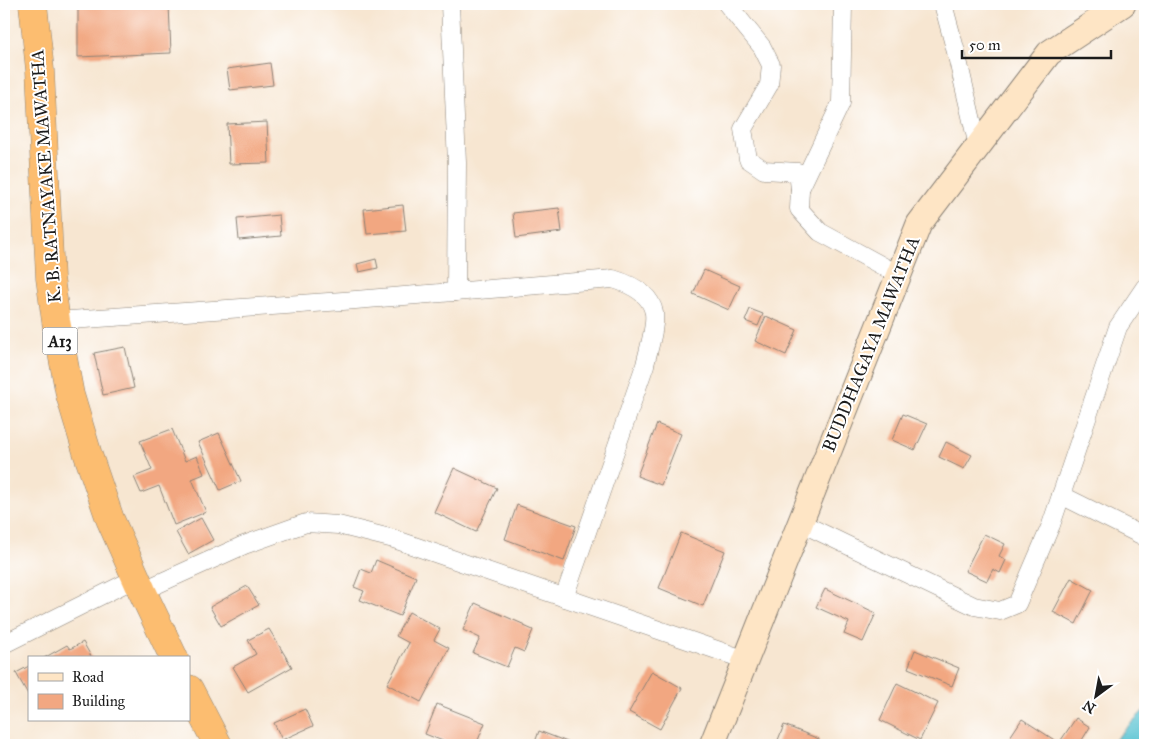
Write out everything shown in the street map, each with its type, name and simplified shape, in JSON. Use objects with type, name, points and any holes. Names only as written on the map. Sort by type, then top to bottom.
[{"type":"highway","name":"K. B. RATNAYAKE MAWATHA","points":[[33,4],[40,70],[50,278],[70,395],[110,519],[173,656]]},
{"type":"highway","points":[[190,691],[218,745]]},
{"type":"main road","name":"BUDDHAGAYA MAWATHA","points":[[712,745],[919,224],[1049,53],[1123,4]]},
{"type":"street","points":[[450,4],[457,163],[456,292]]},
{"type":"street","points":[[727,4],[762,47],[771,65],[769,85],[743,129],[748,159],[764,170],[798,172],[800,189],[799,209],[820,232],[899,275]]},
{"type":"street","points":[[800,189],[841,103],[843,5],[840,4]]},
{"type":"street","points":[[943,4],[978,146]]},
{"type":"street","points":[[56,321],[613,279],[628,283],[640,290],[649,302],[654,313],[652,332],[644,365],[564,598]]},
{"type":"street","points":[[800,523],[974,606],[1000,610],[1017,604],[1051,525],[1118,327],[1145,287]]},
{"type":"street","points":[[1061,495],[1145,537]]},
{"type":"street","points":[[4,644],[139,585],[306,523],[338,525],[394,538],[746,660]]},
{"type":"water","points":[[1145,709],[1145,745],[1110,745]]},
{"type":"building","points":[[78,4],[169,4],[171,53],[78,57]]},
{"type":"building","points":[[270,63],[273,85],[230,90],[227,69]]},
{"type":"building","points":[[267,122],[269,163],[229,164],[227,124]]},
{"type":"building","points":[[403,205],[406,231],[367,234],[364,209]]},
{"type":"building","points":[[559,208],[562,232],[516,238],[513,213]]},
{"type":"building","points":[[279,215],[281,236],[239,240],[237,219]]},
{"type":"building","points":[[376,259],[378,268],[359,272],[357,264]]},
{"type":"building","points":[[704,270],[740,286],[729,310],[693,294]]},
{"type":"building","points":[[750,309],[763,314],[758,326],[745,321]]},
{"type":"building","points":[[766,316],[797,330],[786,355],[755,341]]},
{"type":"building","points":[[125,347],[134,388],[103,395],[94,353]]},
{"type":"building","points":[[903,414],[927,424],[915,450],[892,440]]},
{"type":"building","points":[[657,424],[681,434],[661,485],[637,476]]},
{"type":"building","points":[[172,429],[185,461],[197,456],[204,474],[192,479],[206,512],[174,525],[159,486],[141,493],[134,477],[152,470],[140,441]]},
{"type":"building","points":[[219,433],[241,481],[220,490],[198,442]]},
{"type":"building","points":[[946,442],[972,455],[964,469],[939,457]]},
{"type":"building","points":[[454,468],[497,488],[476,532],[434,512]]},
{"type":"building","points":[[517,505],[576,526],[564,561],[505,539]]},
{"type":"building","points":[[201,518],[213,540],[188,554],[176,532]]},
{"type":"building","points":[[681,533],[725,551],[703,606],[659,588]]},
{"type":"building","points":[[984,534],[1005,544],[999,556],[1006,560],[1000,573],[993,569],[987,581],[965,571]]},
{"type":"building","points":[[376,560],[416,577],[400,616],[360,600],[364,591],[354,587],[361,569],[371,573]]},
{"type":"building","points":[[1071,578],[1093,590],[1076,624],[1053,612]]},
{"type":"building","points":[[247,586],[259,605],[221,626],[210,607]]},
{"type":"building","points":[[825,589],[876,613],[863,642],[844,634],[849,622],[816,607]]},
{"type":"building","points":[[475,603],[533,630],[524,652],[515,648],[507,667],[473,653],[480,638],[463,630]]},
{"type":"building","points":[[409,612],[440,629],[434,640],[449,648],[421,702],[387,684],[409,643],[396,636]]},
{"type":"building","points":[[269,629],[292,667],[248,692],[233,667],[256,654],[248,640]]},
{"type":"building","points":[[83,642],[91,656],[48,656],[67,645],[70,649]]},
{"type":"building","points":[[915,650],[959,668],[952,686],[908,668]]},
{"type":"building","points":[[28,667],[28,694],[16,673]]},
{"type":"building","points":[[652,671],[682,688],[660,729],[629,712]]},
{"type":"building","points":[[897,683],[938,703],[920,740],[880,720]]},
{"type":"building","points":[[437,704],[485,723],[476,745],[453,745],[425,734]]},
{"type":"building","points":[[305,709],[313,726],[282,740],[274,723]]},
{"type":"building","points":[[1076,718],[1090,727],[1079,745],[1022,745],[1010,737],[1022,719],[1059,743]]},
{"type":"building","points":[[784,725],[819,739],[817,745],[776,745]]},
{"type":"building","points":[[539,731],[575,745],[534,745]]},
{"type":"building","points":[[970,740],[981,745],[967,745]]}]
